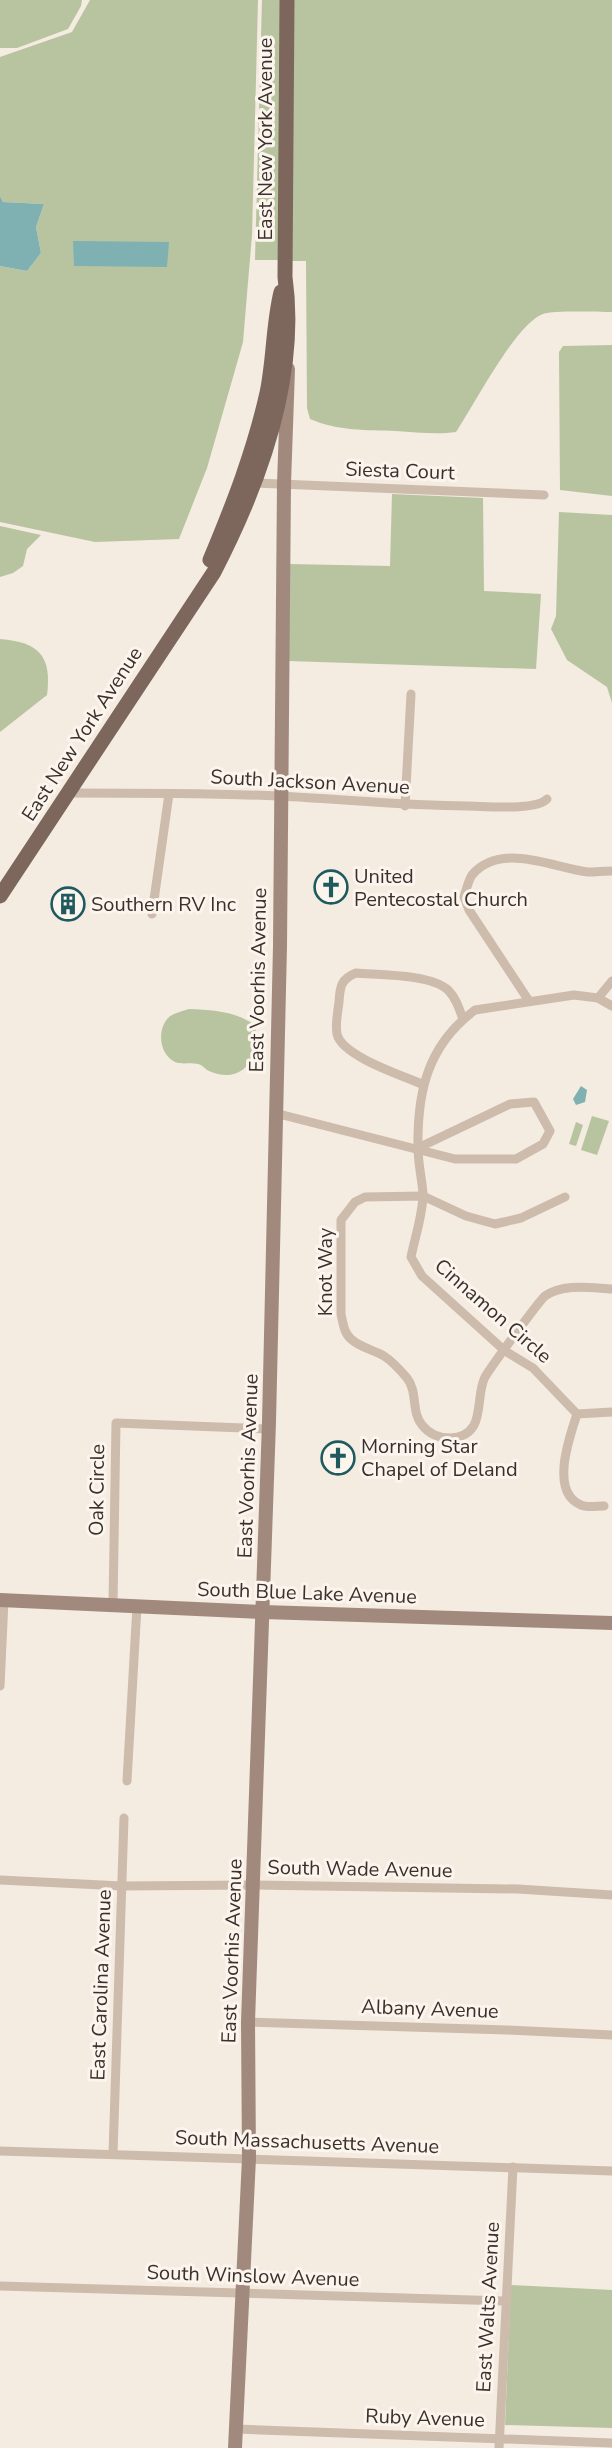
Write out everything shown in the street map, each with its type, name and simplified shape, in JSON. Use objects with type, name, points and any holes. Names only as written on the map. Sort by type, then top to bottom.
[{"type":"main road","name":"East New York Avenue","points":[[0,896],[214,572],[255,483],[270,430],[283,365],[289,304],[285,277],[286,0]]},
{"type":"main road","name":"East New York Avenue","points":[[198,594],[239,491],[267,391],[279,303],[285,277]]},
{"type":"main road","points":[[239,491],[255,483]]},
{"type":"street","name":"East Voorhis Avenue","points":[[235,2448],[249,2158],[248,2022],[269,1429],[280,946],[284,484],[289,393],[287,327]]},
{"type":"street","name":"East Voorhis Avenue","points":[[267,391],[270,430],[284,484]]},
{"type":"street","name":"Siesta Court","points":[[255,483],[544,495]]},
{"type":"street","points":[[405,806],[411,694]]},
{"type":"street","name":"South Jackson Avenue","points":[[68,793],[281,796],[405,806],[532,806],[544,803],[547,799]]},
{"type":"street","points":[[152,914],[169,794]]},
{"type":"street","points":[[529,1001],[469,910],[464,897],[471,876],[486,863],[509,858],[535,860],[589,872],[612,871]]},
{"type":"street","points":[[422,1084],[351,1052],[341,1044],[336,1032],[340,985],[346,977],[356,973],[434,982],[447,989],[457,1002],[463,1019]]},
{"type":"street","points":[[612,981],[598,998],[612,1006]]},
{"type":"street","name":"Cinnamon Circle","points":[[577,1414],[533,1368],[505,1351],[422,1276],[411,1257],[423,1196],[418,1148],[422,1084],[438,1048],[463,1019],[475,1010],[574,995],[598,998]]},
{"type":"street","points":[[275,1113],[456,1159],[516,1159],[543,1144],[550,1131],[534,1102],[510,1104],[418,1148]]},
{"type":"street","name":"Knot Way","points":[[505,1351],[484,1378],[480,1395],[480,1410],[475,1423],[465,1433],[454,1438],[433,1435],[422,1426],[416,1417],[414,1392],[408,1379],[385,1357],[352,1340],[344,1329],[341,1314],[341,1220],[355,1202],[365,1197],[423,1196],[466,1216],[495,1224],[521,1218],[565,1197]]},
{"type":"street","points":[[505,1351],[544,1297],[566,1288],[612,1289]]},
{"type":"street","points":[[604,1506],[582,1506],[572,1499],[566,1488],[563,1467],[566,1446],[577,1414],[612,1412]]},
{"type":"street","name":"Oak Circle","points":[[113,1604],[116,1423],[269,1429]]},
{"type":"street","points":[[0,1686],[2,1600]]},
{"type":"street","name":"South Blue Lake Avenue","points":[[2,1600],[263,1612],[612,1623]]},
{"type":"street","points":[[127,1781],[137,1605]]},
{"type":"street","name":"East Carolina Avenue","points":[[113,2154],[124,1818]]},
{"type":"street","name":"South Wade Avenue","points":[[0,1880],[122,1887],[253,1885],[518,1889],[612,1895]]},
{"type":"street","name":"Albany Avenue","points":[[248,2022],[612,2035]]},
{"type":"street","name":"South Massachusetts Avenue","points":[[0,2151],[612,2171]]},
{"type":"street","name":"East Walts Avenue","points":[[500,2443],[513,2167]]},
{"type":"street","name":"South Winslow Avenue","points":[[0,2286],[505,2301]]},
{"type":"street","name":"Ruby Avenue","points":[[237,2429],[500,2443],[612,2443]]},
{"type":"green space","points":[[0,0],[82,0],[68,29],[17,48],[0,48]]},
{"type":"green space","points":[[90,0],[258,0],[252,235],[243,342],[207,468],[179,539],[95,542],[0,522],[0,266],[27,271],[41,253],[36,227],[44,204],[3,202],[0,196],[0,57],[72,32]]},
{"type":"green space","points":[[262,0],[281,0],[280,260],[255,260]]},
{"type":"green space","points":[[292,0],[612,0],[612,312],[549,313],[532,321],[508,349],[456,432],[352,429],[331,426],[310,419],[307,408],[306,261],[291,261]]},
{"type":"green space","points":[[612,345],[612,496],[560,490],[559,352],[563,346]]},
{"type":"green space","points":[[392,494],[483,498],[484,591],[541,594],[536,669],[288,661],[289,564],[390,566]]},
{"type":"green space","points":[[559,512],[612,515],[612,703],[607,687],[567,660],[551,629],[556,616]]},
{"type":"green space","points":[[0,526],[41,535],[27,549],[23,566],[13,573],[0,577]]},
{"type":"green space","points":[[0,639],[24,644],[40,654],[45,661],[48,682],[47,695],[0,732]]},
{"type":"green space","points":[[189,1009],[230,1014],[253,1024],[257,1043],[251,1061],[242,1071],[230,1075],[216,1074],[195,1063],[178,1063],[170,1058],[161,1042],[164,1023],[170,1016]]},
{"type":"green space","points":[[592,1116],[609,1121],[597,1155],[581,1150]]},
{"type":"green space","points":[[576,1122],[583,1125],[576,1146],[569,1144]]},
{"type":"green space","points":[[511,2285],[612,2290],[612,2428],[505,2425]]},
{"type":"water","points":[[0,196],[3,202],[44,204],[36,227],[41,253],[27,271],[0,266]]},
{"type":"water","points":[[73,241],[169,242],[167,267],[74,266]]},
{"type":"water","points":[[581,1086],[587,1090],[585,1102],[576,1105],[573,1099]]},
{"type":"place","name":"United Pentecostal Church","points":[[331,887]]},
{"type":"place","name":"Southern RV Inc","points":[[68,904]]},
{"type":"place","name":"Morning Star Chapel of Deland","points":[[338,1458]]}]
